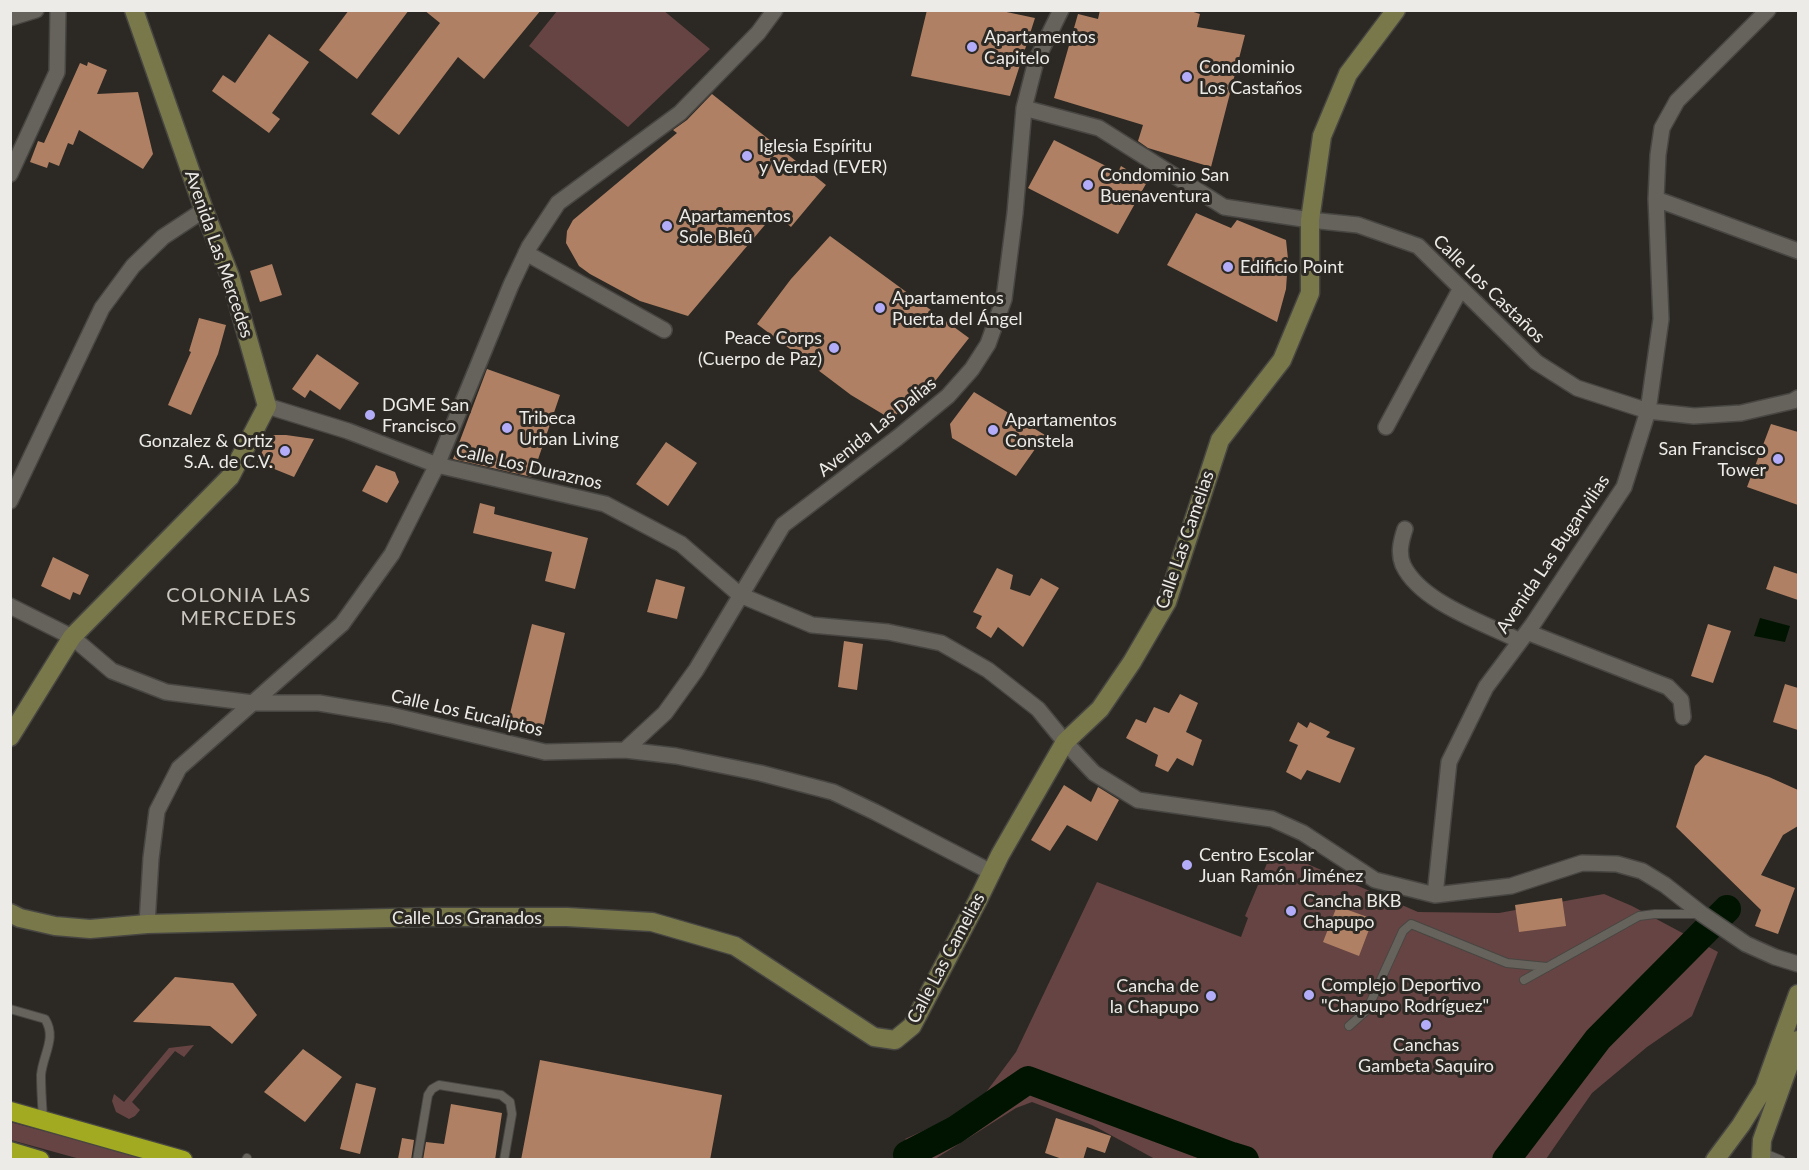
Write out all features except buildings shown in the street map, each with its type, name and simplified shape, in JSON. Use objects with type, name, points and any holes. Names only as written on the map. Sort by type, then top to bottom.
[{"type":"highway","points":[[10,1111],[183,1160]]},
{"type":"highway","points":[[10,1151],[40,1160]]},
{"type":"street","points":[[10,18],[36,10]]},
{"type":"street","points":[[10,174],[57,72],[58,10]]},
{"type":"street","name":"Avenida Las Mercedes","points":[[134,10],[204,210],[230,276],[267,406]]},
{"type":"street","points":[[147,924],[151,858],[157,811],[180,768],[342,624],[392,554],[437,465],[526,253],[558,203],[680,113],[758,33],[775,10]]},
{"type":"street","name":"Avenida Las Dalias","points":[[625,750],[665,713],[696,670],[783,525],[948,396],[972,369],[988,344],[1004,299],[1015,213],[1024,108],[1035,61],[1061,10]]},
{"type":"street","name":"Calle Las Camelias","points":[[895,1040],[912,1026],[992,872],[1065,742],[1100,709],[1132,662],[1167,602],[1220,440],[1282,360],[1310,293],[1310,220],[1322,136],[1348,74],[1396,10]]},
{"type":"street","name":"Avenida Las Buganvilias","points":[[1435,895],[1449,762],[1486,687],[1523,637],[1624,487],[1648,411],[1661,319],[1656,199],[1662,128],[1677,101],[1768,10]]},
{"type":"street","name":"Calle Los Castaños","points":[[1024,108],[1099,128],[1224,207],[1358,225],[1418,246],[1536,362],[1577,388],[1648,411],[1694,416],[1741,413],[1798,398]]},
{"type":"street","points":[[1656,199],[1798,250]]},
{"type":"street","points":[[10,501],[102,308],[133,266],[163,237],[204,210]]},
{"type":"street","points":[[526,253],[664,330]]},
{"type":"street","points":[[1386,427],[1461,288]]},
{"type":"street","points":[[10,737],[72,637],[230,477],[267,406]]},
{"type":"street","name":"Calle Los Duraznos","points":[[267,406],[348,431],[437,465],[605,504],[681,544],[740,595],[812,625],[888,632],[941,643],[988,670],[1038,710],[1094,773],[1137,800],[1272,819],[1303,833],[1375,880],[1435,895],[1511,886],[1582,863],[1617,864],[1650,875],[1746,944],[1798,964]]},
{"type":"street","points":[[1405,529],[1400,546],[1402,564],[1412,580],[1447,607],[1523,637],[1668,687],[1681,700],[1683,717]]},
{"type":"street","name":"Calle Los Eucaliptos","points":[[10,606],[72,637],[112,671],[166,692],[253,703],[319,703],[391,715],[545,752],[625,750],[760,773],[833,792],[992,872]]},
{"type":"street","points":[[650,728],[659,754]]},
{"type":"street","name":"Calle Los Granados","points":[[10,913],[20,918],[54,926],[90,928],[147,924],[477,917],[567,917],[652,922],[735,946],[874,1038],[895,1040]]},
{"type":"street","points":[[1714,1160],[1742,1125],[1764,1088],[1798,994]]},
{"type":"street","points":[[1761,1156],[1766,1129],[1798,1040]]},
{"type":"lane","points":[[1524,980],[1639,916],[1702,914]]},
{"type":"lane","points":[[1349,1026],[1367,1010],[1403,931],[1411,924],[1507,963],[1547,967]]},
{"type":"lane","points":[[10,1009],[45,1019],[49,1025],[51,1036],[41,1072],[43,1120]]},
{"type":"lane","points":[[417,1160],[428,1095],[439,1085],[501,1095],[510,1102],[512,1114],[504,1160]]},
{"type":"lane","points":[[1761,1156],[1781,1160]]},
{"type":"shaded area","points":[[663,10],[710,49],[628,127],[529,46],[557,11]]},
{"type":"shaded area","points":[[1760,618],[1790,626],[1785,642],[1754,636]]},
{"type":"shaded area","name":"Complejo Deportivo \"Chapupo Rodríguez\"","points":[[1273,849],[1418,912],[1499,913],[1604,894],[1632,906],[1718,952],[1692,1016],[1647,1047],[1592,1093],[1546,1159],[1155,1159],[1092,1125],[1032,1102],[1016,1108],[935,1159],[929,1159],[905,1139],[975,1107],[1016,1052],[1097,882],[1241,937],[1248,918],[1245,916]]},
{"type":"shaded area","points":[[194,1045],[184,1057],[175,1051],[132,1102],[140,1110],[135,1116],[129,1119],[116,1112],[112,1101],[114,1094],[124,1102],[169,1048]]},
{"type":"shaded area","points":[[10,1122],[149,1159],[80,1159],[11,1140]]},
{"type":"waterway","points":[[1506,1160],[1598,1039],[1727,909]]},
{"type":"waterway","points":[[907,1155],[955,1130],[1028,1080],[1245,1160]]},
{"type":"place","name":"Apartamentos Capitelo","points":[[972,47]]},
{"type":"place","name":"Condominio Los Castaños","points":[[1187,77]]},
{"type":"place","name":"Iglesia Espíritu y Verdad (EVER)","points":[[747,156]]},
{"type":"place","name":"Condominio San Buenaventura","points":[[1088,185]]},
{"type":"place","name":"Apartamentos Sole Bleû","points":[[667,226]]},
{"type":"place","name":"Edificio Point","points":[[1228,267]]},
{"type":"place","name":"Apartamentos Puerta del Ángel","points":[[880,308]]},
{"type":"place","name":"Peace Corps (Cuerpo de Paz)","points":[[834,348]]},
{"type":"place","name":"DGME San Francisco","points":[[370,415]]},
{"type":"place","name":"Tribeca Urban Living","points":[[507,428]]},
{"type":"place","name":"Apartamentos Constela","points":[[993,430]]},
{"type":"place","name":"Gonzalez & Ortiz S.A. de C.V.","points":[[285,451]]},
{"type":"place","name":"San Francisco Tower","points":[[1778,459]]},
{"type":"place","name":"Centro Escolar Juan Ramón Jiménez","points":[[1187,865]]},
{"type":"place","name":"Cancha BKB Chapupo","points":[[1291,911]]},
{"type":"place","name":"Complejo Deportivo \"Chapupo Rodríguez\"","points":[[1309,995]]},
{"type":"place","name":"Cancha de la Chapupo","points":[[1211,996]]},
{"type":"place","name":"Canchas Gambeta Saquiro","points":[[1426,1025]]},
{"type":"district","name":"COLONIA LAS MERCEDES","points":[[239,608]]}]
